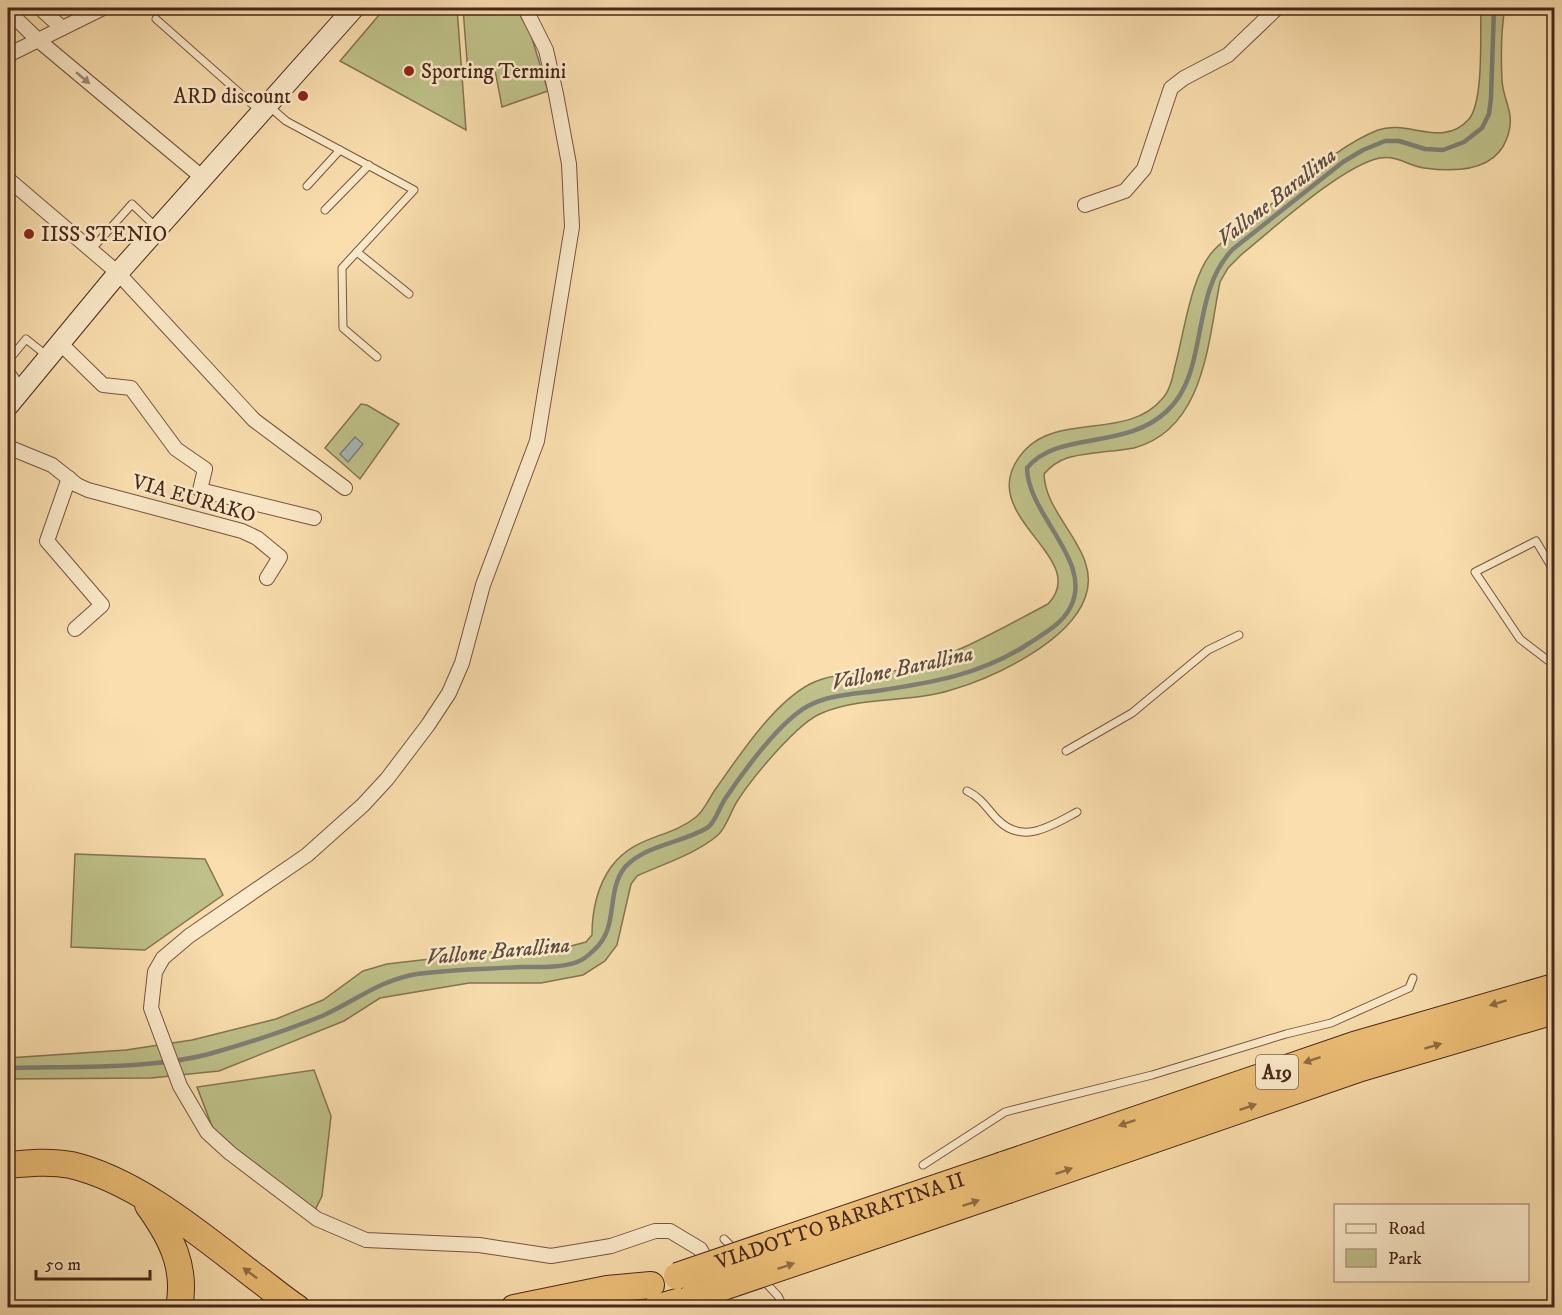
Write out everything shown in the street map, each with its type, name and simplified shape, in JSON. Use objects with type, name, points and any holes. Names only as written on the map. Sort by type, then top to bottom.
[{"type":"highway","name":"VIADOTTO BARRATINA II","points":[[653,1296],[677,1276],[1354,1045],[1554,987]]},
{"type":"highway","name":"VIADOTTO BARRATINA II","points":[[653,1296],[691,1298],[1360,1068],[1554,1011]]},
{"type":"highway","points":[[8,1165],[37,1162],[69,1165],[100,1174],[173,1215],[297,1308]]},
{"type":"highway","points":[[142,1198],[168,1232],[180,1263],[179,1308]]},
{"type":"highway","points":[[514,1308],[607,1289],[653,1296]]},
{"type":"highway","name":"A19","points":[[564,1308],[653,1296]]},
{"type":"main road","points":[[8,406],[118,273],[265,108],[348,10]]},
{"type":"street","points":[[40,8],[62,28]]},
{"type":"street","points":[[8,55],[103,8]]},
{"type":"street","points":[[525,8],[546,50],[556,94],[569,164],[572,227],[537,441],[483,585],[462,663],[449,693],[428,725],[387,779],[363,805],[307,855],[189,936],[163,958],[155,972],[151,995],[154,1022],[180,1086],[207,1132],[230,1153],[317,1219],[366,1240],[479,1245],[550,1256],[612,1246],[655,1231],[670,1231],[700,1249],[714,1273],[720,1291],[720,1308]]},
{"type":"street","points":[[1085,205],[1125,191],[1144,169],[1171,88],[1184,78],[1228,55],[1277,8]]},
{"type":"street","points":[[8,11],[38,40],[203,178]]},
{"type":"street","points":[[8,179],[118,273],[254,420],[345,488]]},
{"type":"street","points":[[54,350],[103,385],[131,388],[176,449],[205,469],[200,490],[314,518]]},
{"type":"street","name":"VIA EURAKO","points":[[8,447],[52,465],[88,490],[250,534],[280,557],[267,578]]},
{"type":"street","points":[[69,478],[47,541],[102,605],[75,629]]},
{"type":"lane","points":[[156,19],[265,108],[414,190],[342,268],[343,328],[377,357]]},
{"type":"lane","points":[[307,186],[340,150]]},
{"type":"lane","points":[[325,210],[369,165]]},
{"type":"lane","points":[[91,250],[132,204],[158,229]]},
{"type":"lane","points":[[357,252],[409,294]]},
{"type":"lane","points":[[8,361],[27,339],[54,350]]},
{"type":"lane","points":[[8,367],[22,389]]},
{"type":"lane","points":[[1554,571],[1536,541],[1475,572],[1520,639],[1554,665]]},
{"type":"lane","points":[[1066,751],[1132,713],[1209,650],[1239,635]]},
{"type":"lane","points":[[967,791],[979,796],[998,820],[1021,834],[1036,832],[1077,812]]},
{"type":"lane","points":[[923,1164],[1005,1112],[1152,1075],[1286,1034],[1331,1023],[1409,988],[1413,978]]},
{"type":"lane","points":[[724,1239],[747,1264]]},
{"type":"lane","points":[[755,1272],[778,1296],[784,1308]]},
{"type":"green space","name":"Sporting Termini","points":[[385,8],[457,8],[466,130],[340,61]]},
{"type":"green space","points":[[463,8],[516,8],[531,35],[548,91],[502,107],[495,70],[468,74]]},
{"type":"green space","points":[[1481,8],[1505,8],[1502,81],[1510,122],[1507,138],[1493,158],[1472,167],[1448,170],[1418,167],[1386,157],[1365,163],[1347,172],[1309,199],[1228,268],[1220,282],[1199,380],[1189,403],[1176,422],[1158,438],[1134,448],[1063,459],[1044,474],[1053,505],[1080,550],[1086,565],[1088,581],[1085,598],[1076,614],[1064,629],[1047,643],[1009,667],[951,690],[919,697],[854,704],[812,718],[789,738],[754,778],[718,835],[690,853],[637,876],[631,884],[617,945],[605,961],[583,975],[541,983],[469,983],[380,998],[344,1021],[219,1071],[151,1078],[8,1079],[8,1058],[126,1050],[192,1040],[276,1019],[323,1000],[363,971],[387,964],[491,952],[571,946],[586,942],[592,935],[594,908],[599,891],[611,867],[631,848],[686,824],[696,817],[759,730],[797,692],[810,684],[832,676],[899,670],[938,658],[975,642],[1048,604],[1058,586],[1056,569],[1018,514],[1010,494],[1011,473],[1025,450],[1039,439],[1056,432],[1131,419],[1148,411],[1162,399],[1171,383],[1189,305],[1199,274],[1206,261],[1228,237],[1324,162],[1350,144],[1378,130],[1401,128],[1425,132],[1448,132],[1459,128],[1469,119],[1474,110],[1479,83]]},
{"type":"green space","points":[[361,404],[367,405],[399,424],[360,479],[325,448]]},
{"type":"green space","points":[[75,854],[205,859],[223,895],[145,950],[71,947]]},
{"type":"green space","points":[[314,1070],[331,1116],[322,1196],[315,1210],[241,1155],[213,1129],[197,1087]]},
{"type":"shaded area","points":[[355,437],[363,444],[348,462],[340,454]]},
{"type":"waterway","name":"Vallone Barallina","points":[[8,1068],[113,1066],[192,1058],[283,1031],[334,1010],[378,986],[403,977],[456,970],[557,966],[579,961],[594,950],[607,931],[615,887],[625,867],[653,849],[710,826],[725,799],[752,762],[774,735],[797,713],[816,702],[833,697],[916,685],[955,676],[1010,655],[1051,629],[1070,608],[1075,591],[1074,573],[1068,556],[1038,504],[1030,486],[1027,468],[1040,456],[1056,449],[1132,431],[1150,423],[1167,411],[1180,394],[1189,375],[1204,309],[1219,267],[1233,249],[1343,162],[1385,141],[1399,141],[1425,149],[1443,150],[1464,142],[1482,128],[1489,114],[1491,98],[1494,8]]},
{"type":"place","name":"Sporting Termini","points":[[409,71]]},
{"type":"place","name":"ARD discount","points":[[303,96]]},
{"type":"place","name":"IISS STENIO","points":[[29,234]]}]
